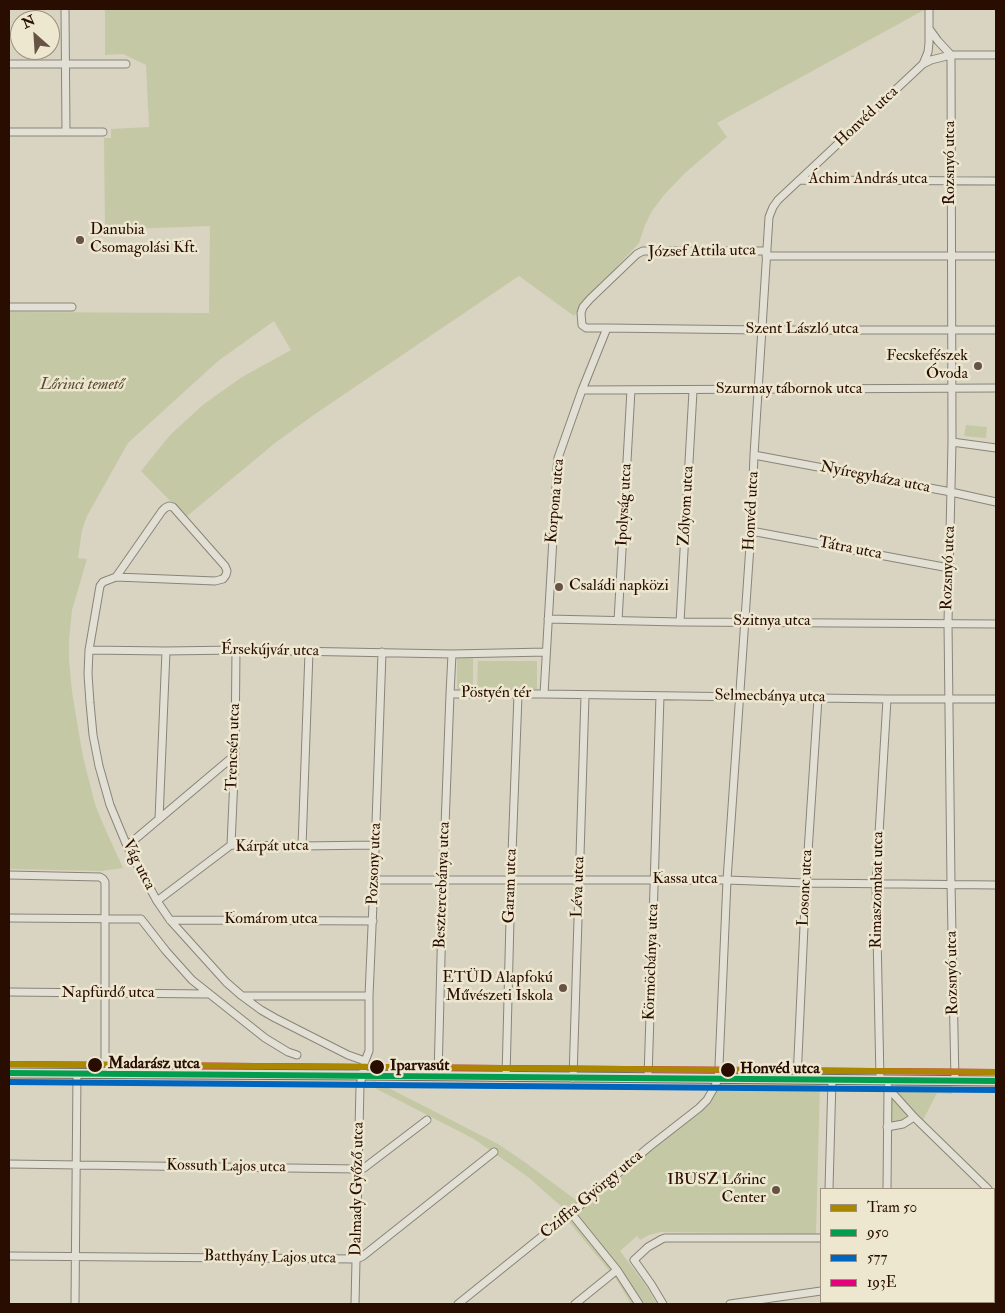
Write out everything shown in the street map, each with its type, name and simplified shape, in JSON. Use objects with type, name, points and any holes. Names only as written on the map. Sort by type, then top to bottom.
[{"type":"main road","points":[[9,1073],[362,1074],[573,1078],[832,1079],[886,1083],[996,1082]]},
{"type":"street","points":[[65,9],[66,132]]},
{"type":"street","points":[[923,64],[928,52],[929,9]]},
{"type":"street","points":[[930,30],[951,55]]},
{"type":"street","points":[[923,64],[951,55],[996,55]]},
{"type":"street","name":"Rozsnyó utca","points":[[951,55],[952,492],[948,624],[955,1081]]},
{"type":"street","points":[[9,64],[126,64]]},
{"type":"street","name":"Honvéd utca","points":[[718,1079],[727,880],[751,531],[769,217],[778,200],[923,64]]},
{"type":"street","points":[[9,132],[103,132]]},
{"type":"street","name":"Áchim András utca","points":[[800,180],[996,181]]},
{"type":"street","name":"József Attila utca","points":[[607,328],[586,328],[582,324],[581,313],[590,299],[637,254],[643,251],[952,257],[996,256]]},
{"type":"street","points":[[9,307],[72,308]]},
{"type":"street","name":"Szent László utca","points":[[607,328],[996,330]]},
{"type":"street","name":"Korpona utca","points":[[546,652],[557,469],[560,450],[607,328]]},
{"type":"street","name":"Szurmay tábornok utca","points":[[582,390],[693,391],[996,388]]},
{"type":"street","name":"Ipolyság utca","points":[[618,621],[631,390]]},
{"type":"street","name":"Zólyom utca","points":[[680,622],[693,391]]},
{"type":"street","points":[[952,442],[996,448]]},
{"type":"street","name":"Nyíregyháza utca","points":[[754,455],[996,502]]},
{"type":"street","points":[[169,506],[173,506],[225,566],[227,571],[223,579],[215,581],[116,577],[162,511],[169,506]]},
{"type":"street","name":"Tátra utca","points":[[751,531],[949,568]]},
{"type":"street","name":"Vág utca","points":[[116,577],[103,582],[100,586],[89,650],[88,674],[94,735],[100,766],[110,805],[127,846],[170,920],[226,982],[261,1010],[365,1062]]},
{"type":"street","name":"Szitnya utca","points":[[548,619],[680,622],[996,624]]},
{"type":"street","name":"Érsekújvár utca","points":[[89,650],[236,650],[452,654]]},
{"type":"street","name":"Trencsén utca","points":[[231,845],[235,755],[236,650]]},
{"type":"street","points":[[159,818],[166,651]]},
{"type":"street","points":[[302,846],[309,652]]},
{"type":"street","name":"Pozsony utca","points":[[362,1074],[369,1051],[369,996],[382,652]]},
{"type":"street","points":[[452,654],[546,652]]},
{"type":"street","name":"Pöstyén tér","points":[[452,654],[450,694],[518,695],[544,694],[546,652]]},
{"type":"street","name":"Besztercebánya utca","points":[[438,1076],[450,694]]},
{"type":"street","name":"Selmecbánya utca","points":[[544,694],[585,696],[996,699]]},
{"type":"street","name":"Garam utca","points":[[506,1077],[518,695]]},
{"type":"street","name":"Léva utca","points":[[573,1078],[585,696]]},
{"type":"street","name":"Körmöcbánya utca","points":[[648,1078],[660,696]]},
{"type":"street","name":"Losonc utca","points":[[797,1079],[806,883],[818,698]]},
{"type":"street","name":"Rimaszombat utca","points":[[886,699],[876,884],[886,1083],[887,1188]]},
{"type":"street","points":[[127,846],[235,755]]},
{"type":"street","name":"Kárpát utca","points":[[158,901],[231,845],[375,845]]},
{"type":"street","points":[[9,876],[100,877],[105,882],[105,1074]]},
{"type":"street","name":"Kassa utca","points":[[374,880],[727,880],[806,883],[996,884]]},
{"type":"street","points":[[9,918],[141,919],[166,951],[192,980],[208,994],[265,1038],[288,1052],[297,1055]]},
{"type":"street","name":"Komárom utca","points":[[170,920],[373,920]]},
{"type":"street","name":"Napfürdő utca","points":[[9,992],[208,994]]},
{"type":"street","points":[[242,996],[369,996]]},
{"type":"street","points":[[75,1304],[77,1073]]},
{"type":"street","name":"Dalmady Győző utca","points":[[356,1304],[360,1081],[362,1074]]},
{"type":"street","name":"Cziffra György utca","points":[[458,1304],[704,1104],[718,1079]]},
{"type":"street","points":[[829,1188],[832,1079]]},
{"type":"street","points":[[886,1083],[914,1117],[987,1188]]},
{"type":"street","points":[[887,1127],[903,1124],[914,1117]]},
{"type":"street","points":[[358,1169],[364,1168],[428,1120]]},
{"type":"street","name":"Batthyány Lajos utca","points":[[9,1256],[357,1259],[364,1256],[494,1152]]},
{"type":"street","name":"Kossuth Lajos utca","points":[[9,1164],[358,1169]]},
{"type":"street","points":[[571,1213],[617,1270],[639,1304]]},
{"type":"street","points":[[663,1304],[634,1260],[658,1240],[665,1238],[820,1238]]},
{"type":"street","points":[[575,1304],[617,1270]]},
{"type":"street","points":[[730,1304],[820,1291]]},
{"type":"green space","name":"Lőrinci temető","points":[[105,9],[926,9],[717,123],[727,137],[685,173],[664,195],[652,211],[639,243],[586,300],[574,316],[519,276],[315,414],[275,443],[186,517],[141,471],[170,435],[204,404],[242,377],[291,350],[274,321],[218,361],[128,443],[87,516],[82,530],[78,558],[87,559],[72,610],[69,641],[72,692],[83,757],[95,804],[123,868],[101,871],[9,869],[9,312],[209,313],[210,226],[105,230],[104,138],[111,138],[111,129],[149,127],[146,65],[123,54],[105,55]]},
{"type":"green space","points":[[966,425],[987,427],[986,438],[964,436]]},
{"type":"green space","points":[[457,658],[473,658],[473,689],[457,689]]},
{"type":"green space","points":[[478,661],[537,661],[537,689],[477,689]]},
{"type":"green space","points":[[375,1081],[498,1144],[584,1206],[617,1181],[669,1130],[700,1104],[714,1083],[820,1083],[816,1234],[661,1232],[640,1240],[637,1236],[620,1251],[645,1284],[657,1304],[631,1304],[616,1279],[560,1211],[563,1208],[528,1177],[474,1139],[365,1083]]},
{"type":"green space","points":[[896,1085],[952,1086],[952,1094],[937,1093],[923,1120],[914,1113],[898,1123],[890,1124],[891,1098],[895,1098]]},
{"type":"tram line","name":"50","points":[[9,1064],[996,1072]]},
{"type":"transit line","name":"193E","points":[[9,1064],[996,1072]]},
{"type":"transit line","name":"950","points":[[9,1073],[996,1081]]},
{"type":"transit line","name":"577","points":[[9,1082],[996,1090]]},
{"type":"place","name":"Danubia Csomagolási Kft.","points":[[80,240]]},
{"type":"place","name":"Fecskefészek Óvoda","points":[[978,366]]},
{"type":"place","name":"Családi napközi","points":[[559,587]]},
{"type":"place","name":"ETÜD Alapfokú Művészeti Iskola","points":[[563,988]]},
{"type":"place","name":"Madarász utca","points":[[95,1065]]},
{"type":"place","name":"Iparvasút","points":[[377,1067]]},
{"type":"place","name":"Honvéd utca","points":[[728,1070]]},
{"type":"place","name":"IBUSZ Lőrinc Center","points":[[776,1190]]}]
